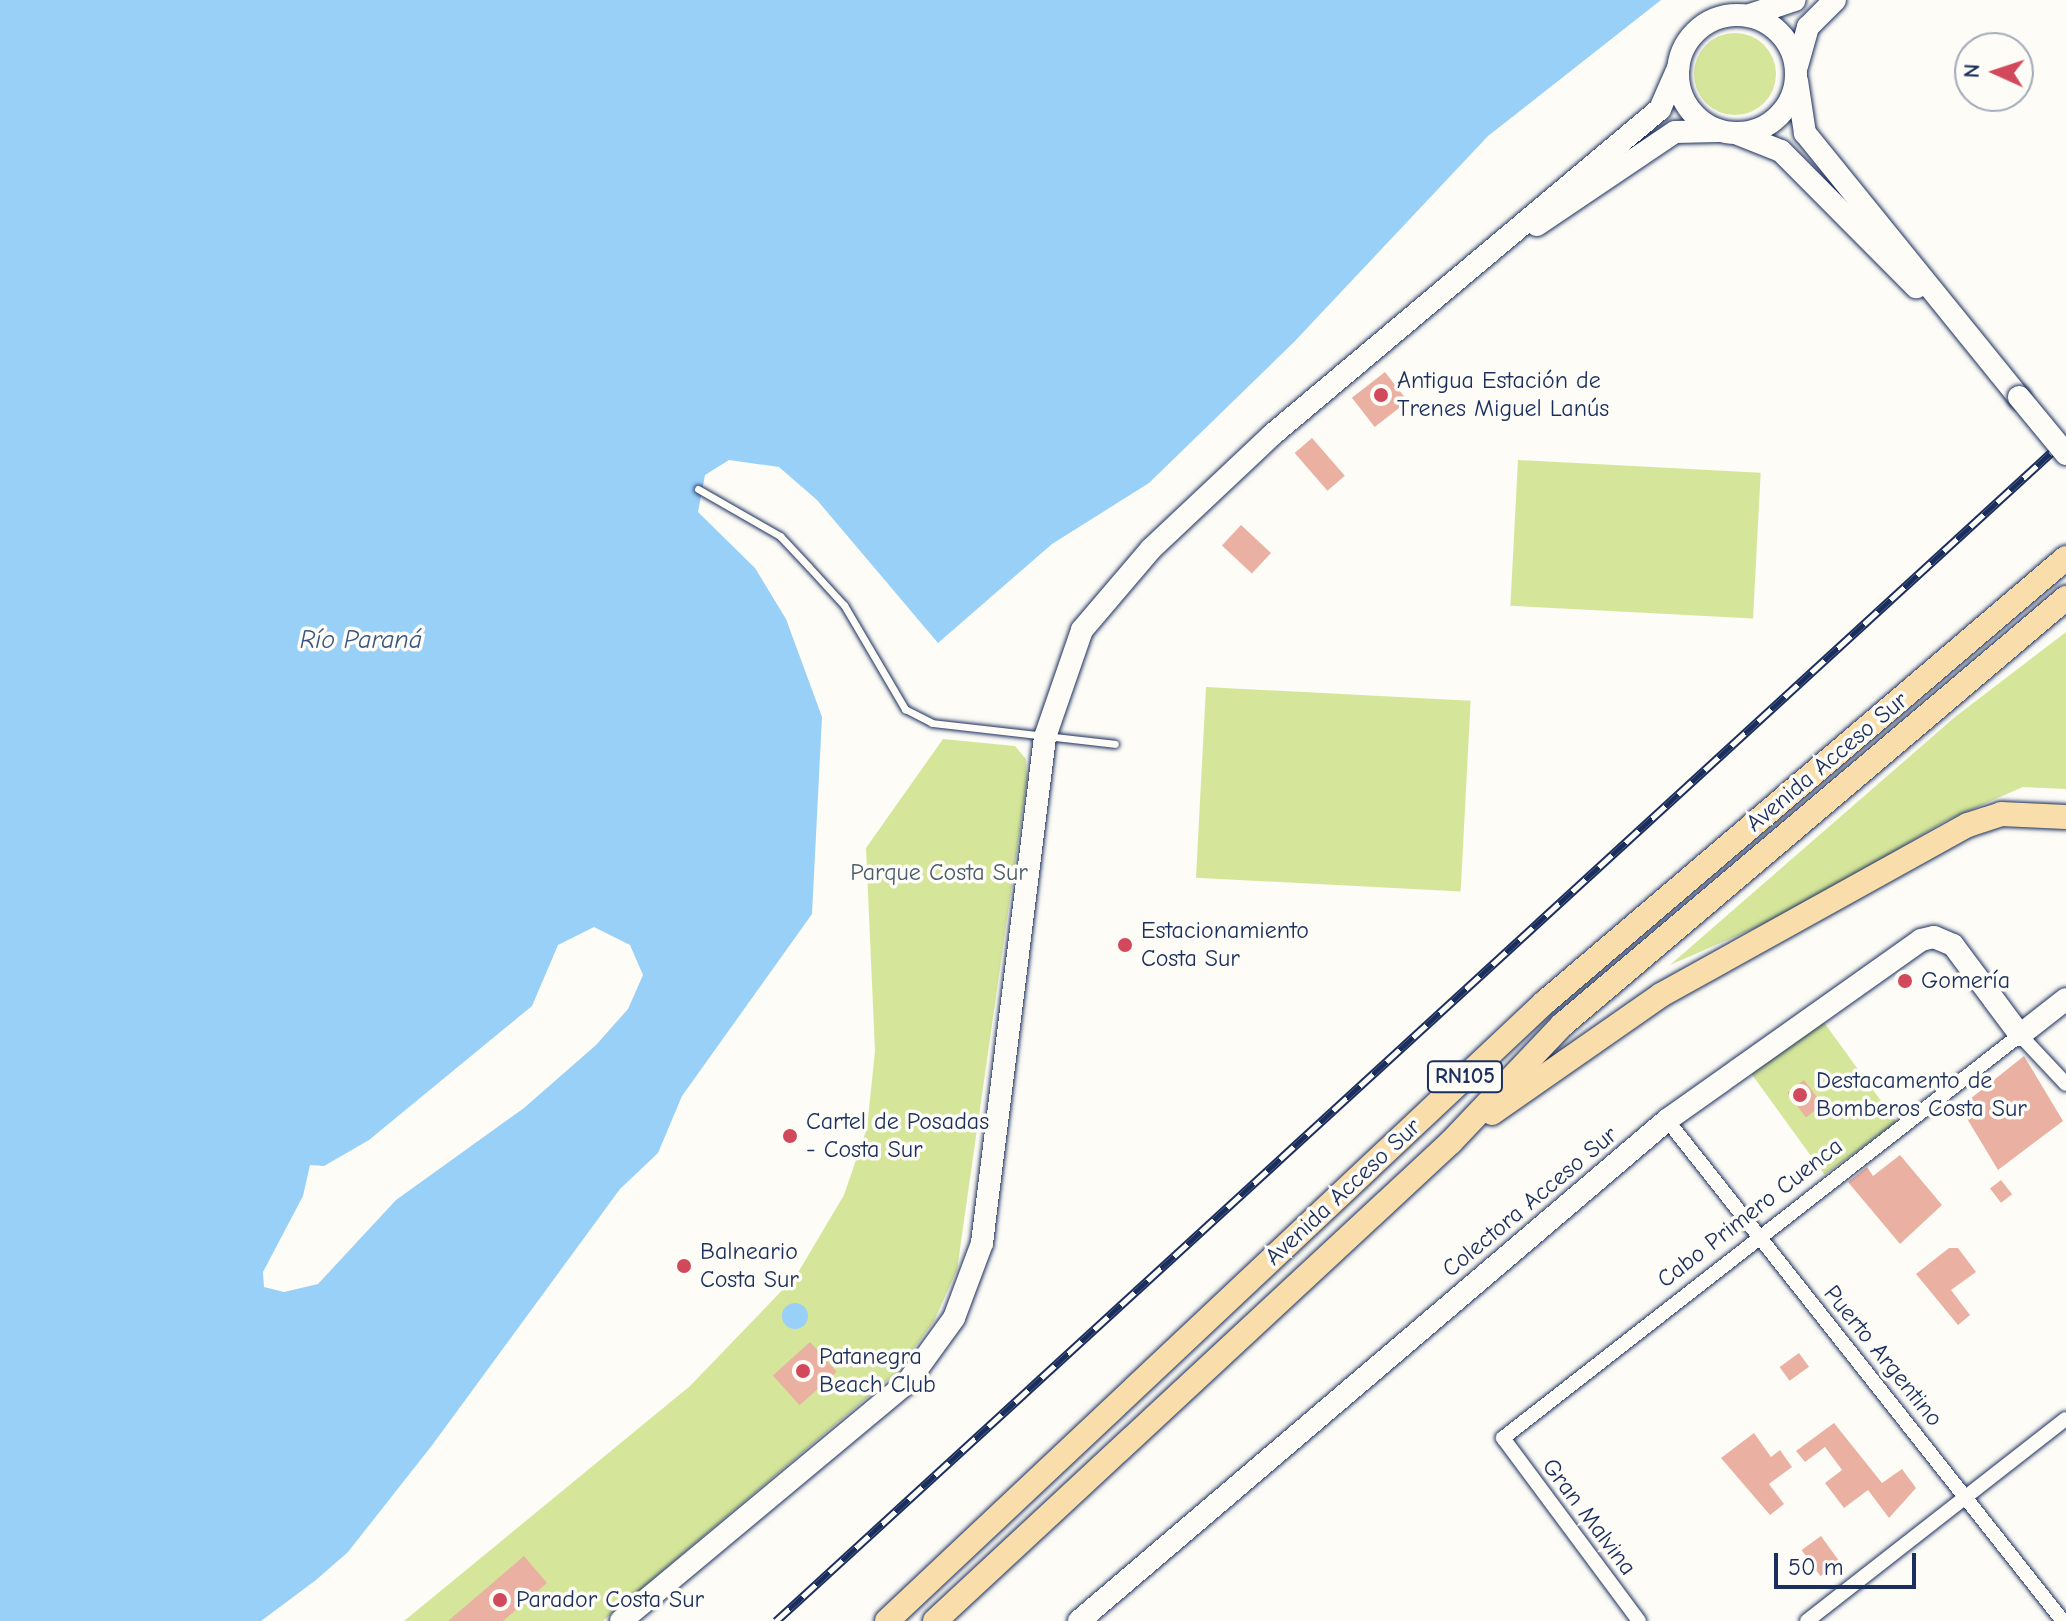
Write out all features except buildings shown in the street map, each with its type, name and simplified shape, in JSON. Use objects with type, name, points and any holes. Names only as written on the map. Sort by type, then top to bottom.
[{"type":"highway","name":"Avenida Acceso Sur","points":[[887,1621],[1544,1003],[2066,558]]},
{"type":"highway","name":"Avenida Acceso Sur","points":[[935,1621],[1451,1142],[1562,1025],[2066,598]]},
{"type":"highway","points":[[1451,1142],[1661,995],[1968,825],[2001,814],[2066,817]]},
{"type":"main road","points":[[621,1621],[907,1383],[954,1318],[982,1243],[1045,737],[1066,664],[1116,585],[1273,434],[1660,109],[1683,49],[1711,20],[1750,15],[1795,0]]},
{"type":"main road","points":[[1485,257],[1675,132],[1730,132],[1783,112],[1797,76],[1808,27],[1835,0]]},
{"type":"main road","points":[[1750,15],[1783,35],[1797,76],[1805,133],[1949,318]]},
{"type":"main road","points":[[1678,68],[1684,101],[1730,132],[1781,151],[1949,318],[2066,454]]},
{"type":"main road","name":"Colectora Acceso Sur","points":[[1079,1621],[1667,1120],[1934,937],[1953,945],[2020,1035]]},
{"type":"main road","name":"Cabo Primero Cuenca","points":[[2020,1035],[2066,999]]},
{"type":"street","points":[[2020,1035],[2066,1084]]},
{"type":"street","name":"Cabo Primero Cuenca","points":[[1503,1438],[2020,1035]]},
{"type":"street","name":"Puerto Argentino","points":[[1667,1120],[2063,1621]]},
{"type":"street","points":[[1807,1621],[2066,1419]]},
{"type":"street","name":"Gran Malvina","points":[[1503,1438],[1639,1621]]},
{"type":"lane","points":[[698,489],[780,536],[844,605],[905,709],[932,723],[1115,744]]},
{"type":"green space","points":[[1735,33],[1751,36],[1764,45],[1773,58],[1776,74],[1773,90],[1764,103],[1751,112],[1735,115],[1719,112],[1706,103],[1697,90],[1694,74],[1697,58],[1706,45],[1719,36]]},
{"type":"green space","points":[[1518,460],[1761,473],[1753,619],[1510,606]]},
{"type":"green space","points":[[2066,632],[2066,789],[2023,787],[1945,821],[1794,911],[1670,965],[1955,717]]},
{"type":"green space","points":[[1206,687],[1471,701],[1461,892],[1196,878]]},
{"type":"green space","name":"Parque Costa Sur","points":[[943,739],[1015,746],[1026,759],[1027,779],[957,1270],[934,1321],[896,1373],[603,1621],[404,1621],[690,1386],[796,1276],[844,1195],[867,1128],[875,1051],[866,848]]},
{"type":"green space","points":[[1823,1021],[1896,1122],[1824,1174],[1751,1073]]},
{"type":"water","name":"Río Paraná","points":[[0,0],[1661,0],[1488,136],[1294,342],[1149,483],[1052,544],[938,643],[817,500],[779,467],[729,460],[705,475],[698,512],[755,568],[786,619],[822,717],[812,914],[682,1096],[658,1153],[620,1189],[433,1444],[348,1552],[316,1580],[261,1621],[0,1621]],"holes":[[[594,927],[630,945],[643,975],[628,1009],[596,1045],[524,1108],[396,1200],[318,1284],[284,1292],[264,1287],[263,1272],[303,1196],[310,1165],[324,1166],[369,1140],[532,1006],[558,945]]]},
{"type":"water","points":[[795,1303],[804,1307],[808,1316],[804,1325],[795,1329],[786,1325],[782,1316],[786,1307]]},
{"type":"railway","points":[[776,1621],[2066,439]]},
{"type":"place","name":"Antigua Estación de Trenes Miguel Lanús","points":[[1381,395]]},
{"type":"place","name":"Estacionamiento Costa Sur","points":[[1125,945]]},
{"type":"place","name":"Gomería","points":[[1905,981]]},
{"type":"place","name":"Destacamento de Bomberos Costa Sur","points":[[1800,1095]]},
{"type":"place","name":"Cartel de Posadas - Costa Sur","points":[[790,1136]]},
{"type":"place","name":"Balneario Costa Sur","points":[[684,1266]]},
{"type":"place","name":"Patanegra Beach Club","points":[[803,1371]]},
{"type":"place","name":"Parador Costa Sur","points":[[500,1600]]}]
